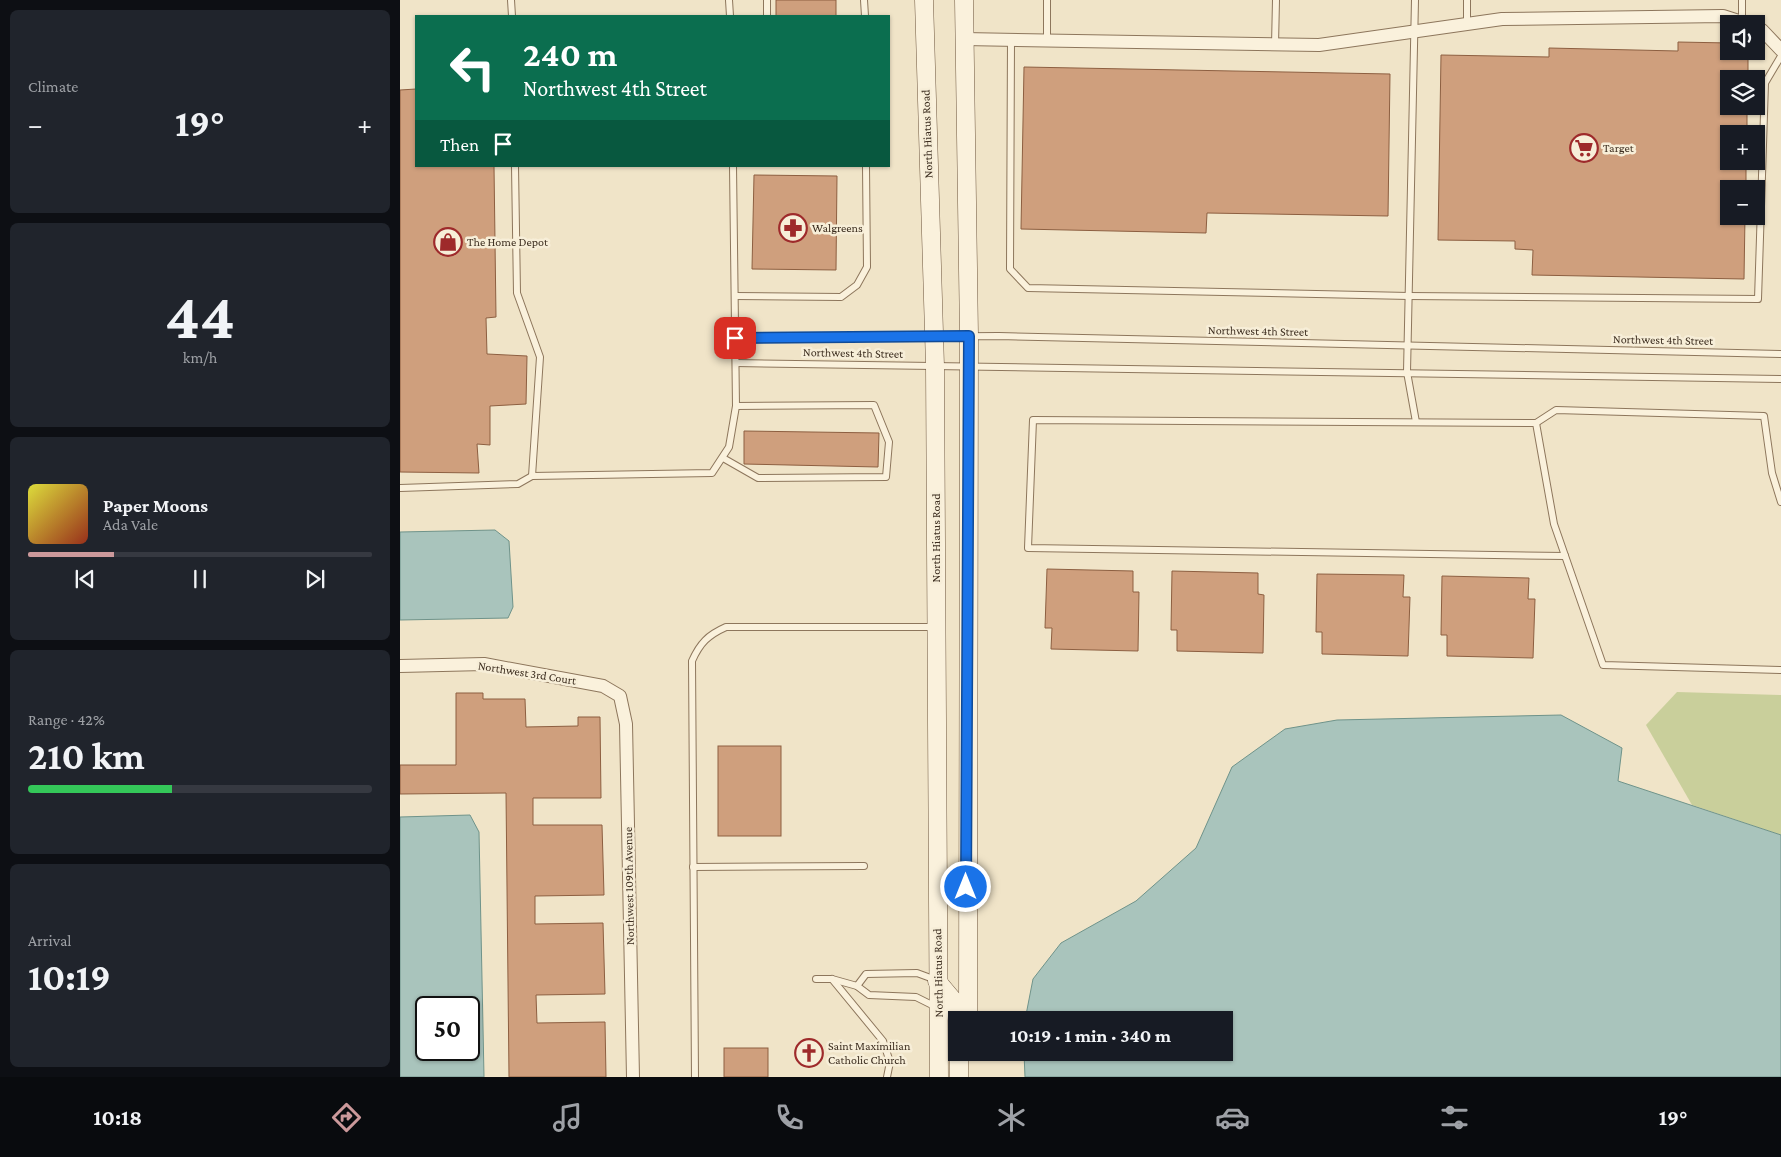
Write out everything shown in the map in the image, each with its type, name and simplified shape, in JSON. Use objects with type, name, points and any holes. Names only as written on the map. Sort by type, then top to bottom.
[{"type":"main road","name":"North Hiatus Road","points":[[924,0],[935,366],[939,1077]]},
{"type":"main road","points":[[964,0],[969,336],[966,906],[968,1011]]},
{"type":"main road","points":[[937,980],[953,1000],[955,1011]]},
{"type":"main road","points":[[959,1061],[959,1077]]},
{"type":"main road","points":[[968,1061],[969,1077]]},
{"type":"street","points":[[964,39],[1319,45],[1512,18],[1720,16]]},
{"type":"street","points":[[1765,33],[1781,50]]},
{"type":"street","name":"Northwest 3rd Court","points":[[400,666],[484,664],[603,686],[620,696]]},
{"type":"street","name":"Northwest 109th Avenue","points":[[620,696],[626,724],[633,1077]]},
{"type":"lane","points":[[511,0],[512,15]]},
{"type":"lane","points":[[729,0],[730,15]]},
{"type":"lane","points":[[767,0],[767,15]]},
{"type":"lane","points":[[864,0],[865,15]]},
{"type":"lane","points":[[1047,41],[1048,0]]},
{"type":"lane","points":[[1275,45],[1276,0]]},
{"type":"lane","points":[[1416,0],[1407,372],[1416,422]]},
{"type":"lane","points":[[1466,24],[1467,0]]},
{"type":"lane","points":[[1742,0],[1744,15]]},
{"type":"lane","points":[[1012,40],[1010,269],[1028,288],[1409,296],[1758,299],[1765,84],[1781,56]]},
{"type":"lane","points":[[515,167],[517,292],[540,357],[532,476]]},
{"type":"lane","points":[[400,488],[518,484],[532,476],[712,473],[729,447],[736,406],[733,167]]},
{"type":"lane","points":[[735,296],[841,297],[857,285],[867,268],[866,167]]},
{"type":"lane","name":"Northwest 4th Street","points":[[735,338],[969,336],[1781,354]]},
{"type":"lane","name":"Northwest 4th Street","points":[[736,363],[1781,379]]},
{"type":"lane","points":[[723,458],[758,478],[886,477],[889,442],[874,405],[736,406]]},
{"type":"lane","points":[[1565,556],[1028,548],[1032,420],[1536,422],[1556,410],[1764,416],[1772,473],[1781,502]]},
{"type":"lane","points":[[1536,422],[1554,524],[1603,665],[1781,670]]},
{"type":"lane","points":[[695,1077],[692,661],[698,648],[708,635],[726,627],[936,626]]},
{"type":"lane","points":[[693,867],[864,866]]},
{"type":"lane","points":[[857,986],[866,974],[917,973],[937,980]]},
{"type":"lane","points":[[816,979],[832,979],[857,986],[869,995],[916,997],[939,1009]]},
{"type":"lane","points":[[832,979],[883,1041],[890,1062],[887,1077]]},
{"type":"green space","points":[[1677,692],[1781,695],[1781,835],[1692,805],[1646,725]]},
{"type":"water","points":[[495,530],[509,541],[513,607],[508,618],[400,620],[400,532]]},
{"type":"water","points":[[1561,715],[1622,748],[1618,781],[1781,835],[1781,1077],[1025,1077],[1024,1061],[1233,1061],[1233,1011],[1027,1011],[1033,979],[1061,943],[1136,901],[1196,848],[1232,767],[1285,729],[1337,720]]},
{"type":"water","points":[[470,815],[479,832],[484,1077],[400,1077],[400,817]]},
{"type":"building","points":[[776,0],[836,0],[836,15],[776,15]]},
{"type":"building","name":"Target","points":[[1678,42],[1720,43],[1720,60],[1748,60],[1748,70],[1720,70],[1720,115],[1747,115],[1747,125],[1720,125],[1720,170],[1746,170],[1746,180],[1720,180],[1720,225],[1745,225],[1744,279],[1532,275],[1533,250],[1515,249],[1515,241],[1438,240],[1441,55],[1549,57],[1549,48],[1678,51]]},
{"type":"building","points":[[1024,67],[1390,74],[1388,216],[1207,213],[1206,233],[1021,229]]},
{"type":"building","name":"The Home Depot","points":[[415,89],[415,167],[494,167],[496,317],[486,318],[487,354],[527,356],[526,404],[490,406],[490,445],[477,444],[479,473],[400,472],[400,90]]},
{"type":"building","name":"Walgreens","points":[[754,175],[837,176],[836,270],[752,269]]},
{"type":"building","points":[[744,431],[879,433],[878,467],[744,464]]},
{"type":"building","points":[[1047,569],[1133,571],[1133,592],[1139,592],[1138,651],[1051,649],[1052,628],[1045,628]]},
{"type":"building","points":[[1172,571],[1258,573],[1258,594],[1264,595],[1263,653],[1177,651],[1177,630],[1171,630]]},
{"type":"building","points":[[1317,574],[1404,575],[1403,597],[1410,597],[1408,656],[1322,654],[1322,632],[1316,632]]},
{"type":"building","points":[[1442,576],[1529,578],[1528,599],[1535,599],[1533,658],[1447,656],[1447,635],[1441,635]]},
{"type":"building","points":[[456,693],[483,693],[483,699],[525,699],[526,727],[578,726],[578,717],[600,717],[601,798],[533,798],[533,825],[602,825],[604,895],[535,896],[535,924],[603,923],[605,994],[536,995],[537,1023],[605,1022],[606,1077],[509,1077],[506,793],[400,794],[400,765],[456,765]]},
{"type":"building","points":[[718,746],[781,746],[781,836],[718,836]]},
{"type":"building","points":[[724,1048],[768,1048],[768,1077],[724,1077]]},
{"type":"place","name":"Target","points":[[1584,148]]},
{"type":"place","name":"Walgreens","points":[[793,228]]},
{"type":"place","name":"The Home Depot","points":[[448,242]]},
{"type":"place","name":"Saint Maximilian Catholic Church","points":[[809,1053]]},
{"type":"route","points":[[735,338],[969,336],[966,887]]}]
